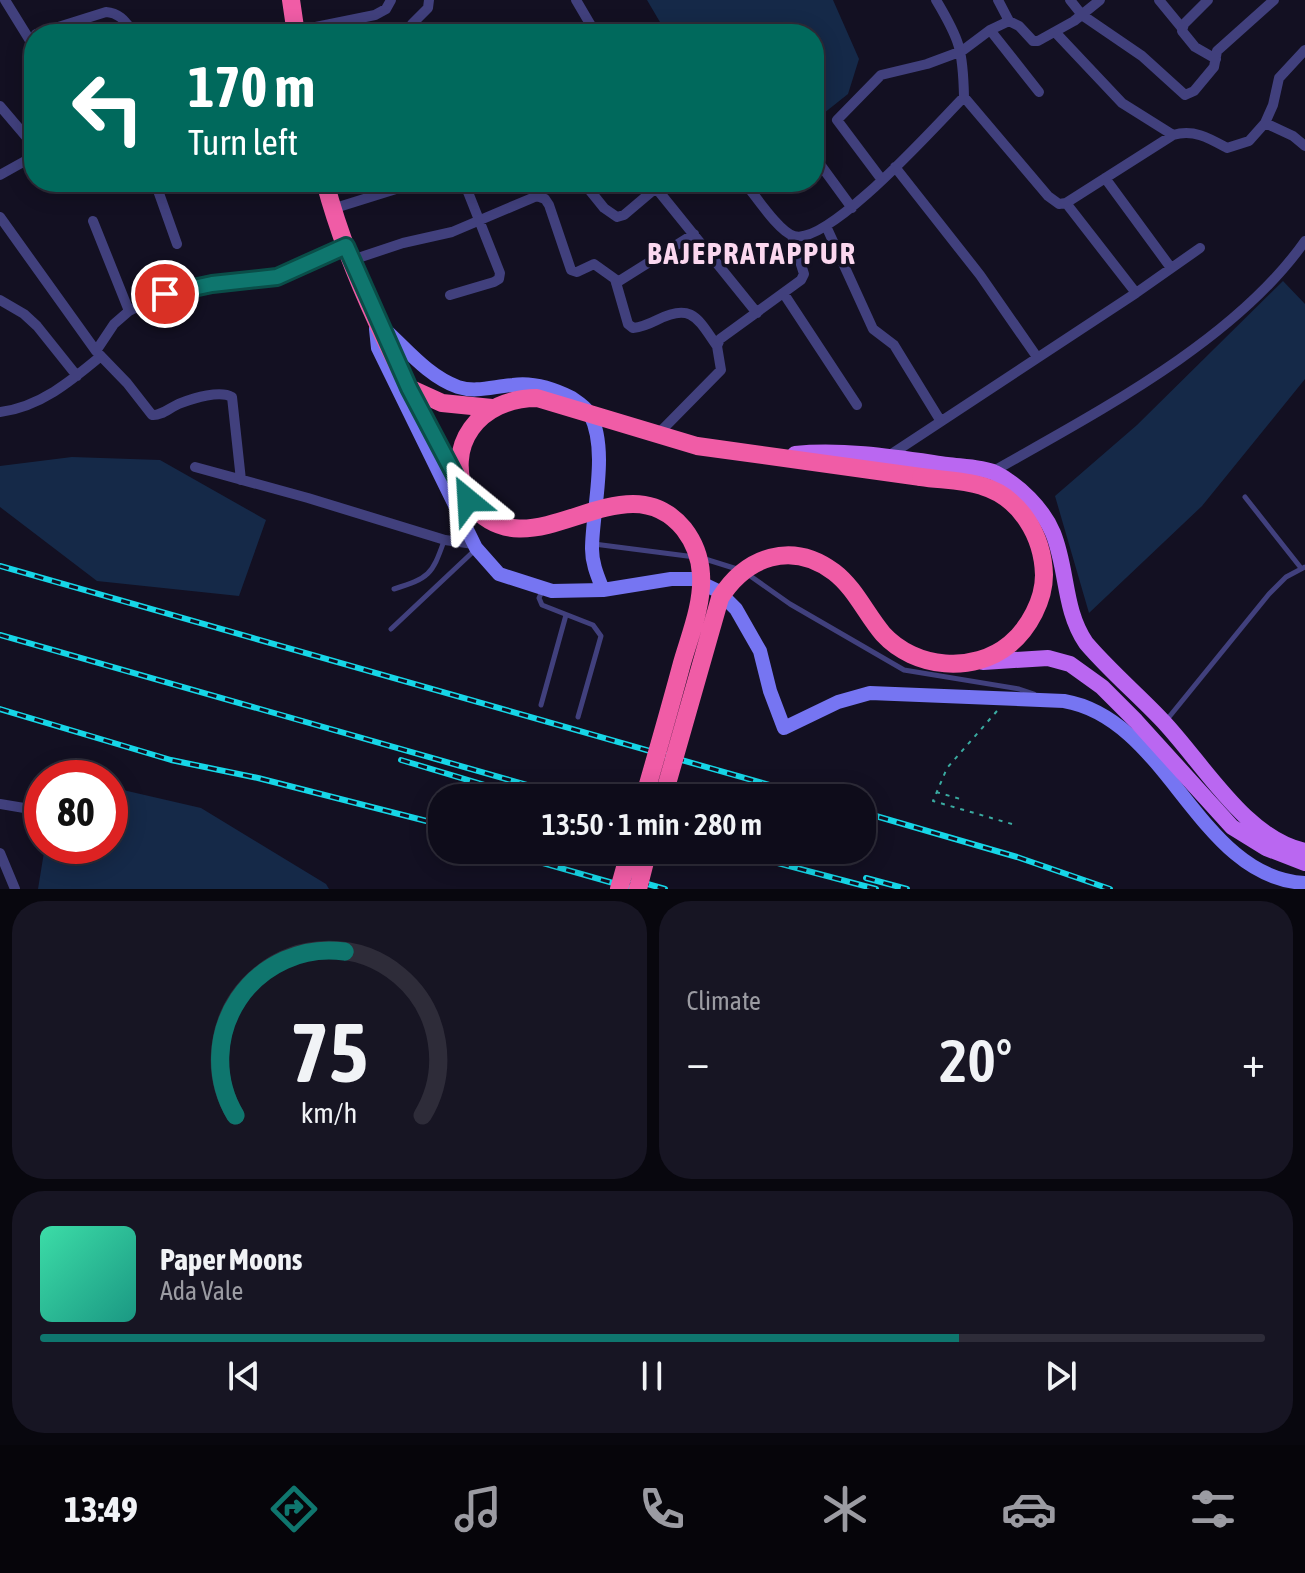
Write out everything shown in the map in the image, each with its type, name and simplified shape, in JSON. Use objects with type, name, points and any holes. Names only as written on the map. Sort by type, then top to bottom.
[{"type":"highway","points":[[291,0],[295,24]]},
{"type":"highway","points":[[328,192],[349,253],[409,388],[465,494],[484,517],[510,529],[545,526],[623,503],[639,504],[665,513],[691,539],[698,556],[700,593],[648,784]]},
{"type":"highway","points":[[409,388],[442,403],[492,408]]},
{"type":"highway","points":[[465,494],[460,466],[465,440],[478,420],[492,408],[511,400],[537,398],[720,451],[981,486],[1013,503],[1027,519],[1044,562],[1044,581],[1039,601],[1022,633],[990,657],[970,664],[934,662],[901,649],[877,626],[849,586],[833,571],[813,561],[792,556],[774,556],[757,561],[732,580],[720,598],[667,784]]},
{"type":"highway","points":[[619,889],[626,864]]},
{"type":"highway","points":[[638,889],[644,864]]},
{"type":"main road","points":[[766,457],[827,453],[885,458],[992,472],[1010,482],[1028,498],[1052,530],[1068,606],[1077,631],[1086,643],[1164,722],[1252,822],[1287,846],[1305,851]]},
{"type":"main road","points":[[970,664],[1021,658],[1048,658],[1070,664],[1102,687],[1128,712],[1232,827],[1266,848],[1305,863]]},
{"type":"street","points":[[5,0],[24,25]]},
{"type":"street","points":[[336,24],[375,15],[386,9],[391,0]]},
{"type":"street","points":[[412,24],[428,8],[429,0]]},
{"type":"street","points":[[576,0],[590,24]]},
{"type":"street","points":[[936,0],[953,28],[962,51],[964,97],[1048,196],[1059,204],[1066,203],[1182,132],[1200,134],[1227,148],[1249,141],[1265,123],[1279,78],[1305,50]]},
{"type":"street","points":[[998,0],[1009,21]]},
{"type":"street","points":[[1070,0],[1082,15],[1142,56],[1185,95],[1194,91],[1214,67],[1217,51],[1274,0]]},
{"type":"street","points":[[882,180],[838,123],[838,117],[856,103],[881,75],[927,64],[962,51],[990,30],[1009,21],[1014,22],[1033,41],[1038,41],[1082,15],[1100,0]]},
{"type":"street","points":[[1159,0],[1182,28],[1184,36],[1195,47],[1216,59]]},
{"type":"street","points":[[1182,28],[1208,0]]},
{"type":"street","points":[[67,24],[106,12],[115,13],[127,24]]},
{"type":"street","points":[[990,30],[1039,92]]},
{"type":"street","points":[[1055,32],[1122,103],[1173,135]]},
{"type":"street","points":[[752,192],[783,230],[792,236],[803,237],[852,208],[964,97]]},
{"type":"street","points":[[0,106],[24,134]]},
{"type":"street","points":[[1265,123],[1278,127],[1305,146]]},
{"type":"street","points":[[0,175],[24,162]]},
{"type":"street","points":[[895,167],[980,275],[1037,357]]},
{"type":"street","points":[[824,170],[852,208]]},
{"type":"street","points":[[1105,178],[1171,268]]},
{"type":"street","points":[[159,192],[177,244]]},
{"type":"street","points":[[332,209],[386,192]]},
{"type":"street","points":[[450,295],[499,279],[500,273],[482,221],[469,192]]},
{"type":"street","points":[[591,192],[604,208],[617,217],[624,215],[652,192]]},
{"type":"street","points":[[665,192],[757,313]]},
{"type":"street","points":[[0,412],[17,410],[44,398],[77,376],[99,354],[114,324],[148,301],[188,288],[277,277],[349,253],[452,232],[537,196],[549,205],[571,270],[577,272],[594,264],[611,275],[624,316],[633,328],[679,311],[690,313],[699,320],[717,346],[721,370],[657,435]]},
{"type":"street","points":[[1066,203],[1136,293]]},
{"type":"street","points":[[0,217],[99,354],[155,417],[180,403],[229,394],[234,400],[241,480]]},
{"type":"street","points":[[93,221],[129,311]]},
{"type":"street","points":[[826,226],[873,329],[894,345],[940,420]]},
{"type":"street","points":[[616,283],[656,261],[694,234]]},
{"type":"street","points":[[717,346],[720,339],[801,280],[804,274],[792,236]]},
{"type":"street","points":[[992,472],[1172,366],[1258,297],[1288,266],[1305,241]]},
{"type":"street","points":[[885,458],[1200,248]]},
{"type":"street","points":[[784,294],[857,405]]},
{"type":"street","points":[[0,300],[37,326],[77,376]]},
{"type":"street","points":[[378,320],[429,371],[446,382],[478,390],[517,384],[537,386],[567,396],[590,413],[599,477],[593,565],[603,590]]},
{"type":"street","points":[[378,320],[378,348],[475,546],[499,574],[552,591],[603,590],[671,579],[693,579],[718,591],[736,609],[760,651],[784,728],[838,702],[870,693],[1082,704],[1107,718],[1149,755],[1239,857],[1275,877],[1305,883]]},
{"type":"street","points":[[195,467],[475,546]]},
{"type":"street","points":[[0,804],[24,808]]},
{"type":"street","points":[[0,853],[15,889]]},
{"type":"lane","points":[[1164,722],[1269,594],[1286,577],[1303,568],[1245,497]]},
{"type":"lane","points":[[394,589],[430,575],[445,540]]},
{"type":"lane","points":[[593,544],[676,554],[731,565],[790,604],[904,670],[1019,689],[1046,700]]},
{"type":"lane","points":[[391,629],[475,546]]},
{"type":"lane","points":[[543,588],[539,598],[542,605],[593,625],[601,636],[578,717]]},
{"type":"lane","points":[[541,705],[566,615]]},
{"type":"path","points":[[1007,699],[954,758],[933,801],[1012,824]]},
{"type":"path","points":[[936,792],[964,800]]},
{"type":"water","points":[[647,0],[833,0],[859,59],[848,94],[824,113],[824,24],[661,24]]},
{"type":"water","points":[[1283,281],[1305,304],[1305,379],[1202,506],[1089,613],[1055,496],[1137,425]]},
{"type":"water","points":[[72,457],[160,460],[266,520],[239,596],[97,581],[0,507],[0,466]]},
{"type":"water","points":[[128,791],[201,808],[326,884],[329,889],[38,889],[42,864],[128,864]]},
{"type":"railway","points":[[0,566],[766,784]]},
{"type":"railway","points":[[0,635],[524,784]]},
{"type":"railway","points":[[0,709],[171,760],[258,778],[428,821]]},
{"type":"railway","points":[[401,760],[481,784]]},
{"type":"railway","points":[[876,816],[1017,857],[1110,889]]},
{"type":"railway","points":[[546,864],[634,889]]},
{"type":"railway","points":[[781,864],[876,889]]},
{"type":"railway","points":[[623,877],[665,889]]},
{"type":"railway","points":[[866,878],[907,889]]},
{"type":"district","name":"BAJEPRATAPPUR","points":[[752,253]]},
{"type":"route","points":[[165,294],[212,284],[277,277],[346,246],[409,388],[468,500]]}]
